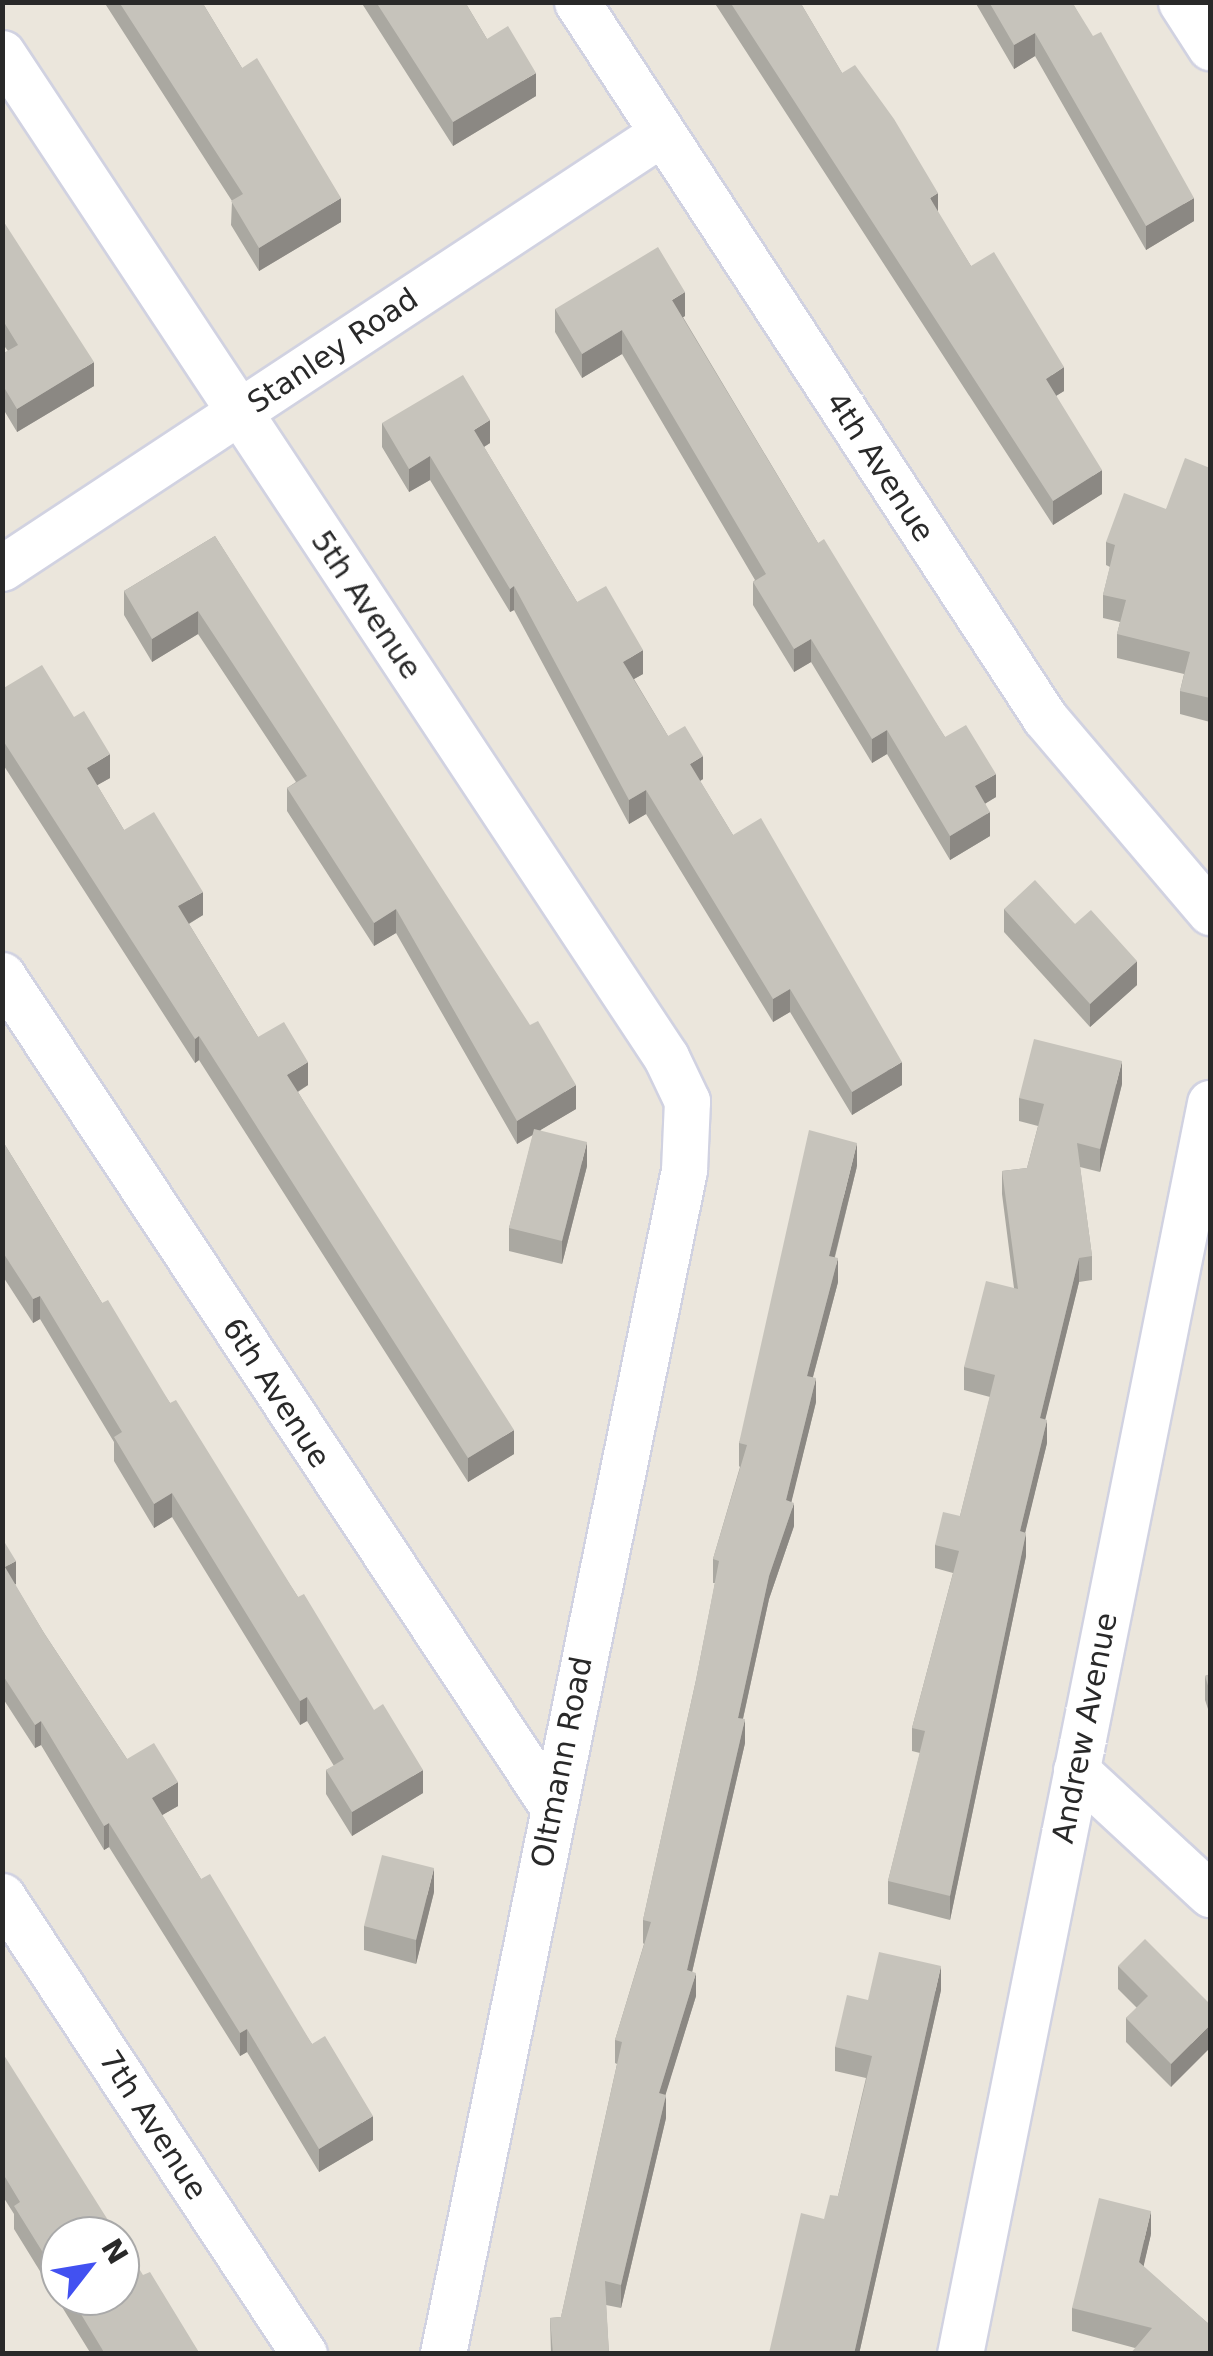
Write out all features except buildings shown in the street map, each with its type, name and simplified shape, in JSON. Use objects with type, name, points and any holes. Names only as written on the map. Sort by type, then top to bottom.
[{"type":"street","name":"4th Avenue","points":[[577,2],[1045,718],[1210,912]]},
{"type":"street","points":[[1181,2],[1210,47]]},
{"type":"street","name":"5th Avenue","points":[[2,53],[666,1057],[687,1100],[684,1170]]},
{"type":"street","name":"Stanley Road","points":[[2,568],[662,132]]},
{"type":"street","name":"6th Avenue","points":[[2,975],[554,1807]]},
{"type":"street","name":"Andrew Avenue","points":[[960,2354],[1210,1103]]},
{"type":"street","name":"Oltmann Road","points":[[443,2354],[684,1170]]},
{"type":"street","points":[[1076,1770],[1210,1894]]},
{"type":"street","name":"7th Avenue","points":[[2,1896],[304,2354]]}]
